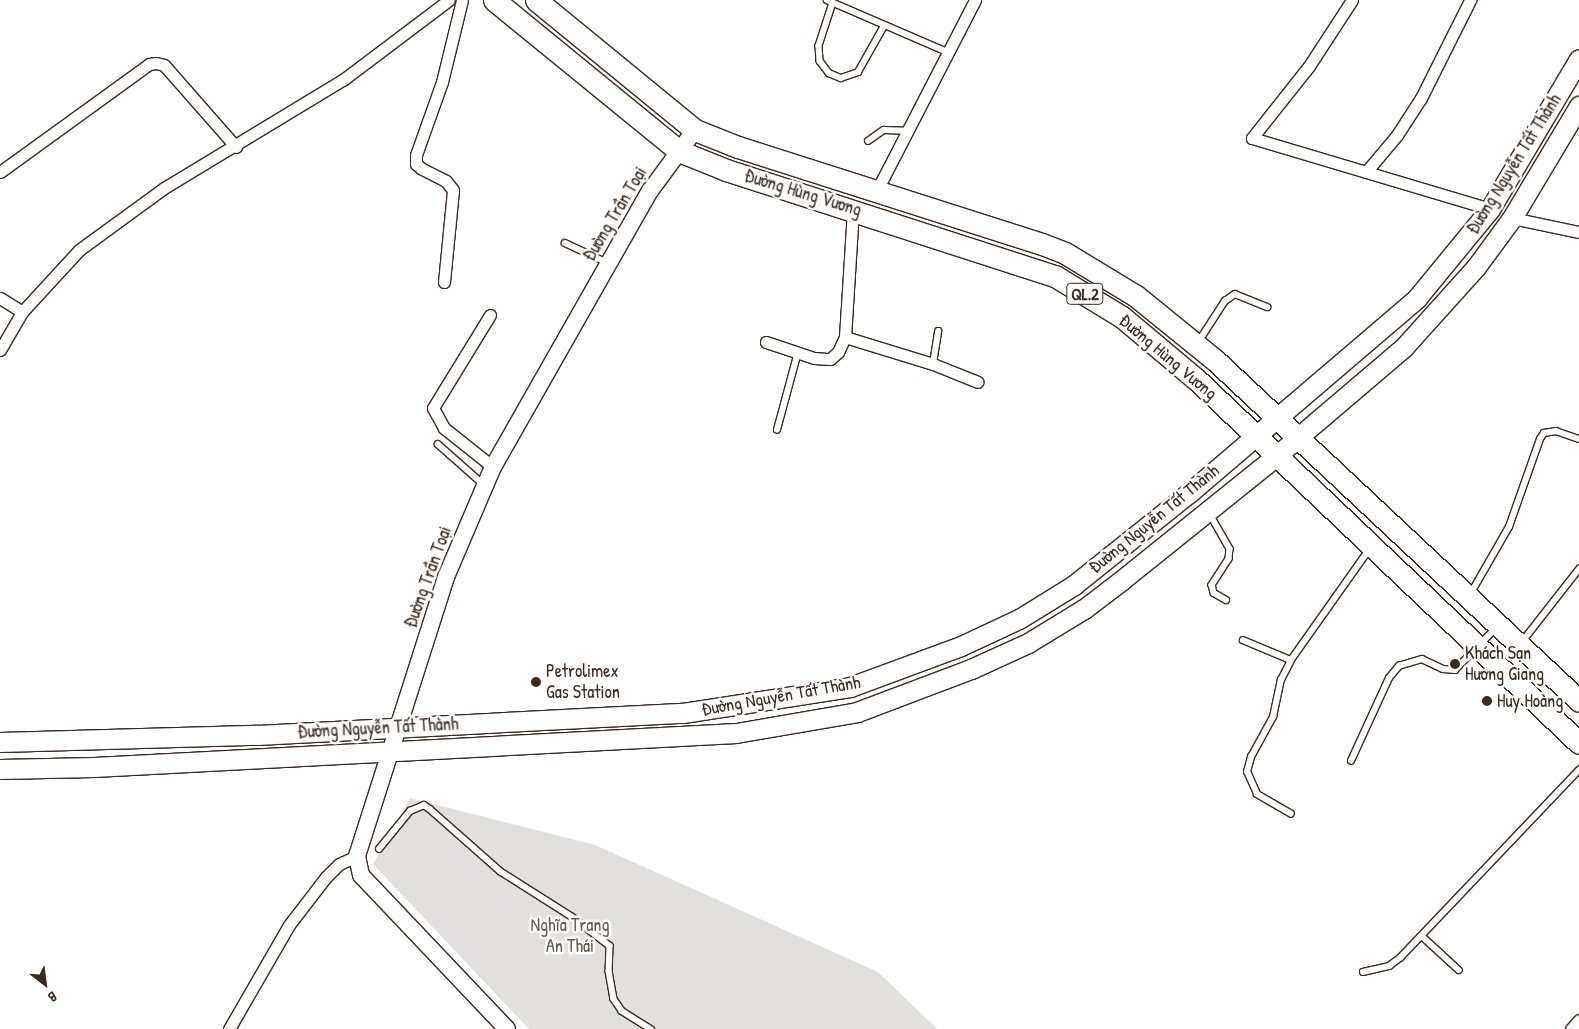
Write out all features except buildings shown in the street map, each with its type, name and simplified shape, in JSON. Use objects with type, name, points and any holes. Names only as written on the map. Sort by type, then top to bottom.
[{"type":"highway","name":"Đường Hùng Vương","points":[[494,0],[679,151],[726,170],[853,209],[1055,276],[1122,317],[1196,379],[1579,743]]},
{"type":"highway","name":"Đường Hùng Vương","points":[[536,0],[695,130],[738,147],[877,190],[1065,253],[1136,296],[1196,345],[1519,646],[1578,697]]},
{"type":"main road","name":"Đường Nguyễn Tất Thành","points":[[0,742],[248,736],[682,713],[789,698],[850,687],[961,646],[1019,619],[1074,585],[1189,493],[1275,417],[1385,328],[1417,298],[1466,241],[1485,215],[1576,69]]},
{"type":"main road","name":"Đường Nguyễn Tất Thành","points":[[0,769],[542,745],[736,733],[857,712],[916,692],[1028,643],[1084,609],[1208,512],[1404,347],[1431,320],[1512,218],[1579,106]]},
{"type":"main road","points":[[541,720],[542,745]]},
{"type":"street","points":[[0,350],[22,312],[79,250],[164,188],[236,147],[344,79],[449,0]]},
{"type":"street","points":[[444,282],[453,190],[446,181],[416,164],[416,154],[442,82],[462,0]]},
{"type":"street","points":[[877,190],[975,0]]},
{"type":"street","points":[[1352,0],[1310,66],[1252,138],[1366,172],[1485,215]]},
{"type":"street","points":[[1366,172],[1397,135],[1416,105],[1470,0]]},
{"type":"street","points":[[0,172],[149,64],[156,62],[164,65],[236,147]]},
{"type":"street","name":"Đường Trần Toại","points":[[357,856],[392,752],[446,577],[493,467],[650,192],[695,130]]},
{"type":"street","points":[[766,342],[830,359],[838,352],[844,338],[853,209]]},
{"type":"street","points":[[1512,218],[1579,232]]},
{"type":"street","points":[[0,298],[22,312]]},
{"type":"street","points":[[490,316],[433,408],[444,428],[493,467]]},
{"type":"street","points":[[844,338],[933,364],[978,382]]},
{"type":"street","points":[[229,1029],[295,917],[326,877],[339,864],[357,856],[361,875],[507,1029]]},
{"type":"street","points":[[1571,1029],[1579,1020]]},
{"type":"lane","points":[[827,0],[948,52]]},
{"type":"lane","points":[[833,4],[818,46],[820,61],[829,73],[841,78],[858,72],[884,26]]},
{"type":"lane","points":[[868,141],[884,130],[907,131]]},
{"type":"lane","points":[[565,243],[608,263]]},
{"type":"lane","points":[[1196,345],[1225,301],[1235,294],[1267,307]]},
{"type":"lane","points":[[933,364],[938,331]]},
{"type":"lane","points":[[777,430],[798,352]]},
{"type":"lane","points":[[1467,598],[1509,527],[1540,439],[1544,433],[1556,431],[1579,439]]},
{"type":"lane","points":[[438,444],[485,485]]},
{"type":"lane","points":[[1208,512],[1230,549],[1229,559],[1212,585],[1214,593],[1226,600]]},
{"type":"lane","points":[[1291,814],[1257,794],[1248,772],[1251,757],[1273,717],[1282,680],[1291,660],[1372,546]]},
{"type":"lane","points":[[1519,646],[1579,569]]},
{"type":"lane","points":[[1350,762],[1389,678],[1400,666],[1422,659],[1443,669],[1455,670],[1479,648],[1498,626]]},
{"type":"lane","points":[[1243,640],[1291,660]]},
{"type":"lane","points":[[1363,972],[1389,966],[1422,936],[1579,770]]},
{"type":"lane","points":[[378,849],[410,812],[424,805],[500,871],[571,916],[610,946],[609,971],[614,998],[622,1011],[650,1029]]},
{"type":"lane","points":[[1422,936],[1459,970]]},
{"type":"green space","name":"Nghĩa Trang An Thái","points":[[410,798],[595,845],[878,972],[937,1029],[529,1029],[373,864]]},
{"type":"place","name":"Khách Sạn Hương Giang","points":[[1455,664]]},
{"type":"place","name":"Petrolimex Gas Station","points":[[536,682]]},
{"type":"place","name":"Huy Hoàng","points":[[1487,701]]}]
